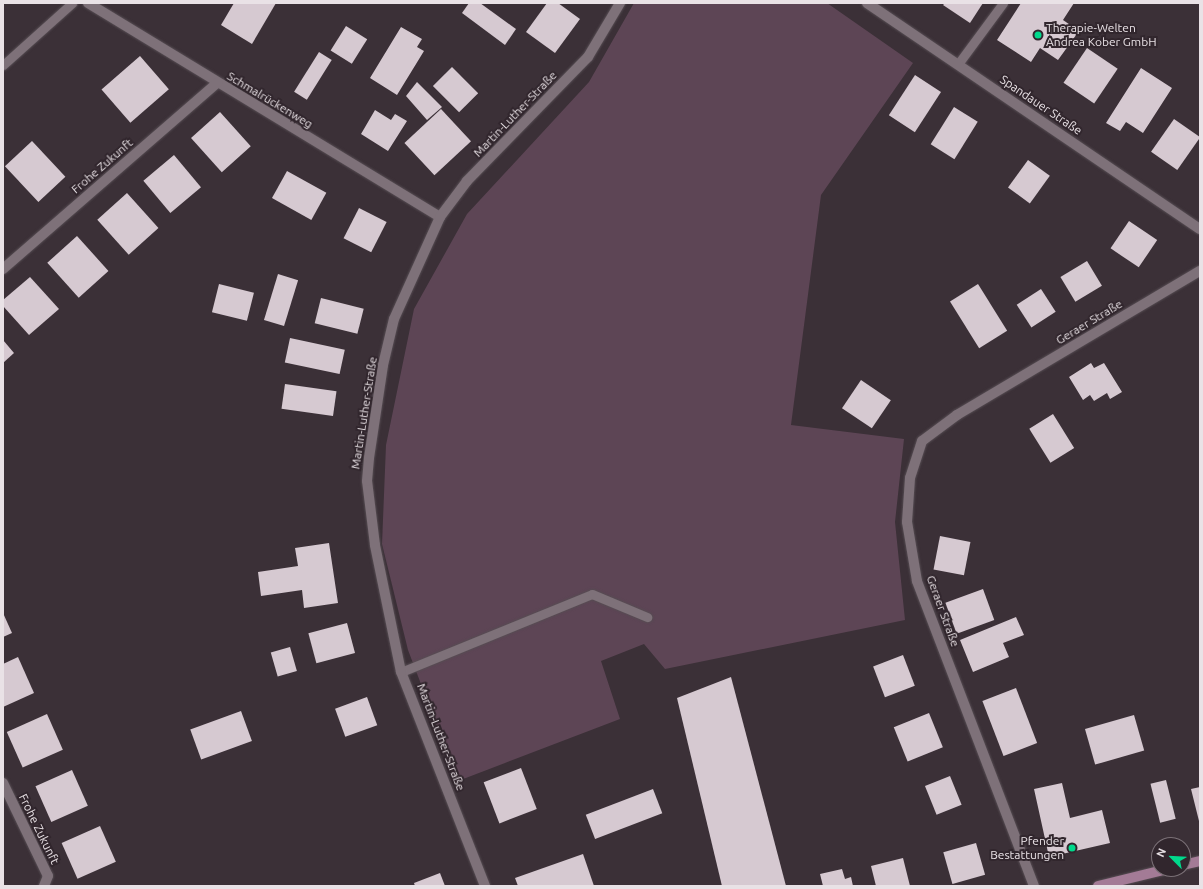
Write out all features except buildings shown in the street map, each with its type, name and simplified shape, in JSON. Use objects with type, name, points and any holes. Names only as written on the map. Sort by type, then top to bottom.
[{"type":"main road","points":[[1098,886],[1151,873]]},
{"type":"street","name":"Schmalrückenweg","points":[[88,3],[217,83],[440,217]]},
{"type":"street","name":"Martin-Luther-Straße","points":[[485,886],[401,672],[375,545],[367,481],[383,365],[394,319],[440,217],[467,182],[588,57],[620,3]]},
{"type":"street","name":"Spandauer Straße","points":[[867,3],[1200,229]]},
{"type":"street","name":"Frohe Zukunft","points":[[3,269],[217,83]]},
{"type":"street","name":"Geraer Straße","points":[[1034,886],[917,581],[907,522],[910,478],[922,441],[957,415],[1200,271]]},
{"type":"street","name":"Frohe Zukunft","points":[[3,783],[48,876],[44,886]]},
{"type":"lane","points":[[3,65],[72,3]]},
{"type":"lane","points":[[958,64],[1003,3]]},
{"type":"lane","points":[[401,672],[592,594],[647,617]]},
{"type":"shaded area","points":[[634,3],[827,3],[913,63],[821,195],[791,425],[904,439],[895,522],[905,620],[665,669],[644,644],[601,661],[620,719],[458,781],[408,650],[382,544],[386,445],[414,309],[467,214],[589,82]]},
{"type":"place","name":"Therapie-Welten Andrea Kober GmbH","points":[[1038,35]]},
{"type":"place","name":"Pfender Bestattungen","points":[[1072,848]]}]
